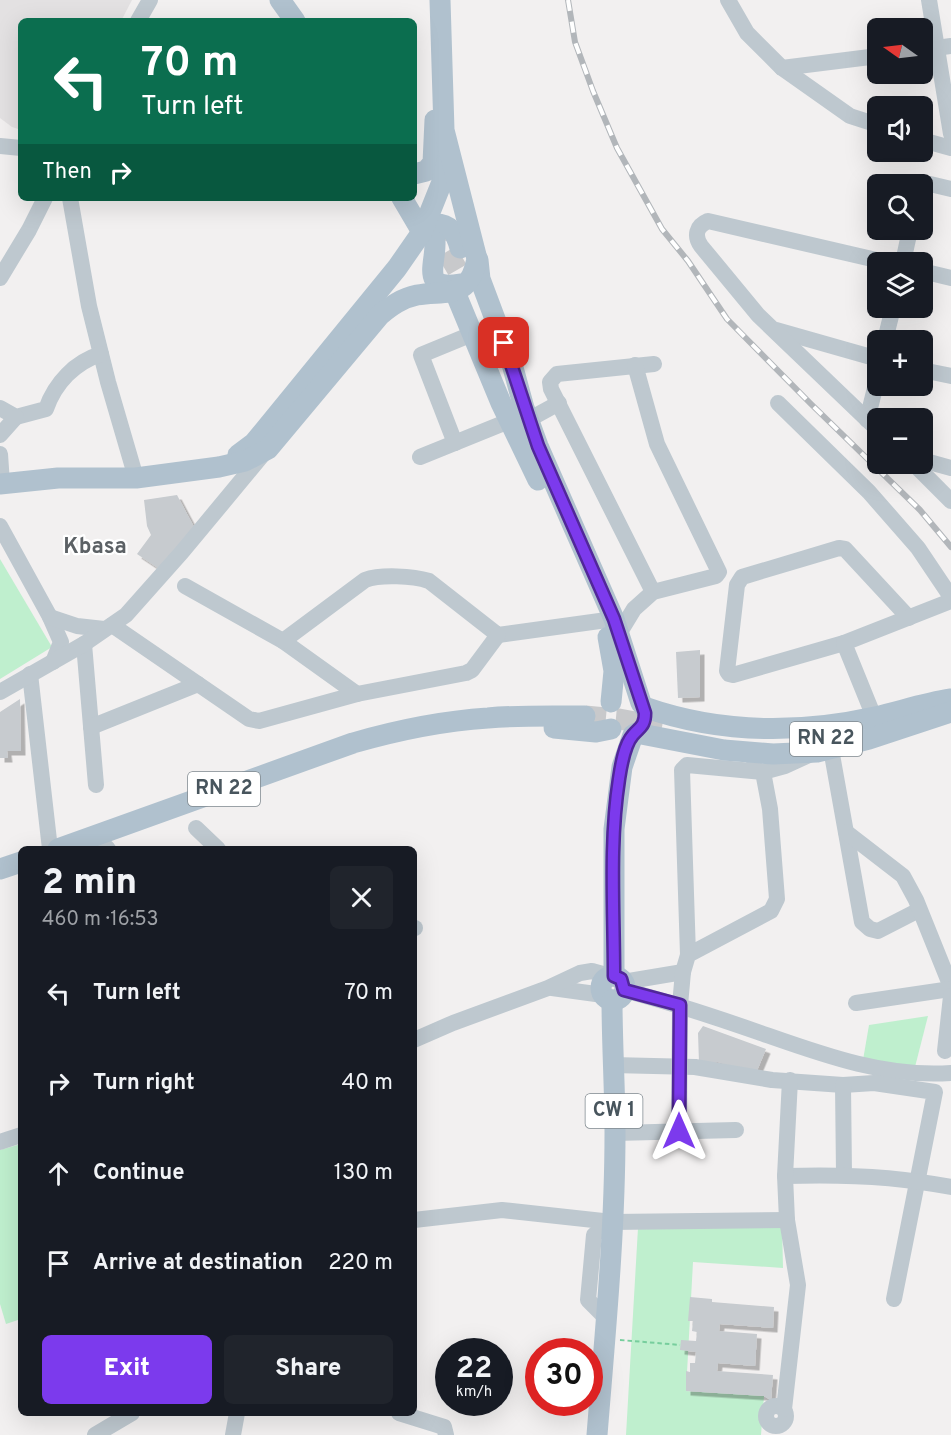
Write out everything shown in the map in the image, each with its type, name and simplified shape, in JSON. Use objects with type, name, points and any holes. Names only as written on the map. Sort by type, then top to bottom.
[{"type":"main road","points":[[280,0],[293,18]]},
{"type":"main road","points":[[440,0],[444,130],[473,275],[464,288],[472,334],[518,417]]},
{"type":"main road","points":[[417,173],[426,171],[433,163],[435,128],[433,71],[440,0]]},
{"type":"main road","points":[[428,237],[449,153]]},
{"type":"main road","points":[[412,201],[434,256],[431,267],[434,277],[441,284],[464,288]]},
{"type":"main road","points":[[219,467],[254,443],[397,268],[428,237],[433,224],[444,225],[454,231],[469,254],[512,364],[518,417]]},
{"type":"main road","points":[[464,288],[532,449],[610,620],[643,705],[644,724],[623,732]]},
{"type":"main road","points":[[1,484],[58,478],[136,478],[219,467],[245,460],[268,449],[385,311],[403,300],[416,296],[464,288]]},
{"type":"main road","points":[[610,620],[614,671],[610,704],[605,716],[623,732]]},
{"type":"main road","points":[[354,743],[372,729],[386,722],[454,711],[524,705],[610,704],[623,696],[636,699],[643,705],[696,721],[759,729],[789,729],[874,717],[951,699]]},
{"type":"main road","name":"RN 22","points":[[662,728],[746,741],[807,742],[880,726],[951,704]]},
{"type":"main road","points":[[354,743],[373,745],[487,728],[536,727],[623,732],[724,750],[773,754],[824,750],[869,739],[951,712]]},
{"type":"main road","name":"RN 22","points":[[76,846],[101,842],[354,743],[404,729],[487,718],[585,716]]},
{"type":"main road","name":"CW 1","points":[[597,1435],[612,1222],[615,1133],[612,1065],[614,829],[622,767],[623,732]]},
{"type":"main road","points":[[0,869],[18,863]]},
{"type":"street","points":[[140,18],[150,0]]},
{"type":"street","points":[[728,0],[747,33],[782,68],[850,116],[867,121]]},
{"type":"street","points":[[929,0],[951,134]]},
{"type":"street","points":[[782,68],[867,57]]},
{"type":"street","points":[[933,143],[951,148]]},
{"type":"street","points":[[0,146],[18,148]]},
{"type":"street","points":[[933,185],[951,189]]},
{"type":"street","points":[[0,278],[44,201]]},
{"type":"street","points":[[71,201],[89,306],[136,478]]},
{"type":"street","points":[[867,258],[708,221],[703,223],[696,235],[701,246],[758,315],[867,420]]},
{"type":"street","points":[[933,274],[951,278]]},
{"type":"street","points":[[773,329],[867,356]]},
{"type":"street","points":[[454,443],[421,355],[472,334]]},
{"type":"street","points":[[0,435],[16,417],[46,409],[51,392],[69,373],[87,358],[101,354]]},
{"type":"street","points":[[653,592],[550,386],[554,376],[654,364]]},
{"type":"street","points":[[50,617],[77,626],[108,627],[249,718],[259,721],[357,694],[466,673],[472,670],[498,635],[610,620],[634,609],[653,592],[716,576],[719,570],[657,444],[635,365]]},
{"type":"street","points":[[933,372],[951,376]]},
{"type":"street","points":[[420,457],[559,403]]},
{"type":"street","points":[[778,403],[869,492],[918,548],[951,599],[909,618],[844,643],[733,675],[727,671],[739,580],[742,577],[839,548],[845,549],[909,618]]},
{"type":"street","points":[[0,408],[16,417]]},
{"type":"street","points":[[0,692],[84,644],[126,615],[268,449]]},
{"type":"street","points":[[0,454],[1,484]]},
{"type":"street","points":[[933,463],[951,468]]},
{"type":"street","points":[[924,474],[951,501]]},
{"type":"street","points":[[0,526],[50,617],[61,642],[52,662]]},
{"type":"street","points":[[283,641],[364,580],[372,577],[418,578],[429,581],[498,635]]},
{"type":"street","points":[[185,586],[283,641],[357,694]]},
{"type":"street","points":[[844,643],[874,717]]},
{"type":"street","points":[[84,644],[96,785]]},
{"type":"street","points":[[30,674],[50,846]]},
{"type":"street","points":[[91,727],[198,684]]},
{"type":"street","points":[[724,750],[740,764],[763,772]]},
{"type":"street","points":[[679,1131],[680,1005],[683,972],[688,956],[684,766],[763,772],[785,766],[824,750],[846,832],[862,922],[878,931],[919,910]]},
{"type":"street","points":[[688,956],[771,911],[777,899],[770,809],[763,772]]},
{"type":"street","points":[[196,828],[215,846]]},
{"type":"street","points":[[846,832],[903,876],[951,988],[856,1003]]},
{"type":"street","points":[[417,1039],[493,1007],[548,988],[614,986],[683,972]]},
{"type":"street","points":[[614,986],[680,1005],[821,1054],[874,1068],[937,1074],[951,1073]]},
{"type":"street","points":[[945,1051],[951,996]]},
{"type":"street","points":[[612,1065],[695,1067],[772,1080],[843,1085],[874,1083],[935,1092],[894,1299]]},
{"type":"street","points":[[784,1409],[798,1285],[787,1220],[786,1176],[790,1080]]},
{"type":"street","points":[[843,1085],[844,1174]]},
{"type":"street","points":[[615,1133],[736,1130]]},
{"type":"street","points":[[0,1142],[18,1136]]},
{"type":"street","points":[[786,1176],[844,1174],[918,1180],[951,1187]]},
{"type":"street","points":[[417,1220],[502,1210],[612,1222],[787,1220]]},
{"type":"street","points":[[98,1434],[127,1416]]},
{"type":"street","points":[[233,1435],[236,1416]]},
{"type":"street","points":[[409,1416],[444,1427],[446,1435]]},
{"type":"path","points":[[605,1329],[680,1345]]},
{"type":"shaded area","points":[[0,0],[132,0],[123,18],[18,18],[18,129],[0,118]]},
{"type":"green space","points":[[0,559],[52,647],[0,679]]},
{"type":"green space","points":[[928,1016],[915,1067],[863,1060],[869,1025]]},
{"type":"green space","points":[[18,1145],[18,1320],[6,1324],[0,1304],[0,1150]]},
{"type":"green space","points":[[782,1225],[783,1268],[693,1262],[686,1391],[764,1396],[761,1435],[626,1435],[638,1228]]},
{"type":"building","points":[[177,495],[195,529],[158,568],[137,554],[151,535],[147,526],[144,500]]},
{"type":"building","points":[[700,650],[700,697],[678,698],[676,652]]},
{"type":"building","points":[[20,699],[21,751],[7,751],[8,758],[0,758],[0,712]]},
{"type":"building","points":[[703,1026],[766,1049],[756,1073],[718,1062],[699,1063],[698,1033]]},
{"type":"building","points":[[690,1297],[712,1299],[712,1302],[774,1307],[773,1328],[720,1324],[719,1331],[757,1334],[755,1366],[718,1363],[717,1371],[773,1375],[771,1400],[764,1396],[686,1391],[686,1371],[690,1372],[690,1363],[695,1363],[696,1352],[680,1350],[681,1340],[696,1341],[697,1332],[692,1331],[693,1321],[688,1321]]},
{"type":"tunnel","points":[[431,225],[470,291]]},
{"type":"tunnel","points":[[585,716],[619,719],[662,727]]},
{"type":"railway","points":[[568,0],[575,42],[593,91],[617,148],[662,229],[688,261],[727,319],[920,510],[951,547]]},
{"type":"district","name":"Kbasa","points":[[95,547]]},
{"type":"route","points":[[504,343],[538,446],[620,632],[644,707],[644,724],[633,735],[625,752],[618,791],[614,829],[614,976],[621,979],[624,990],[680,1005],[679,1131]]}]
